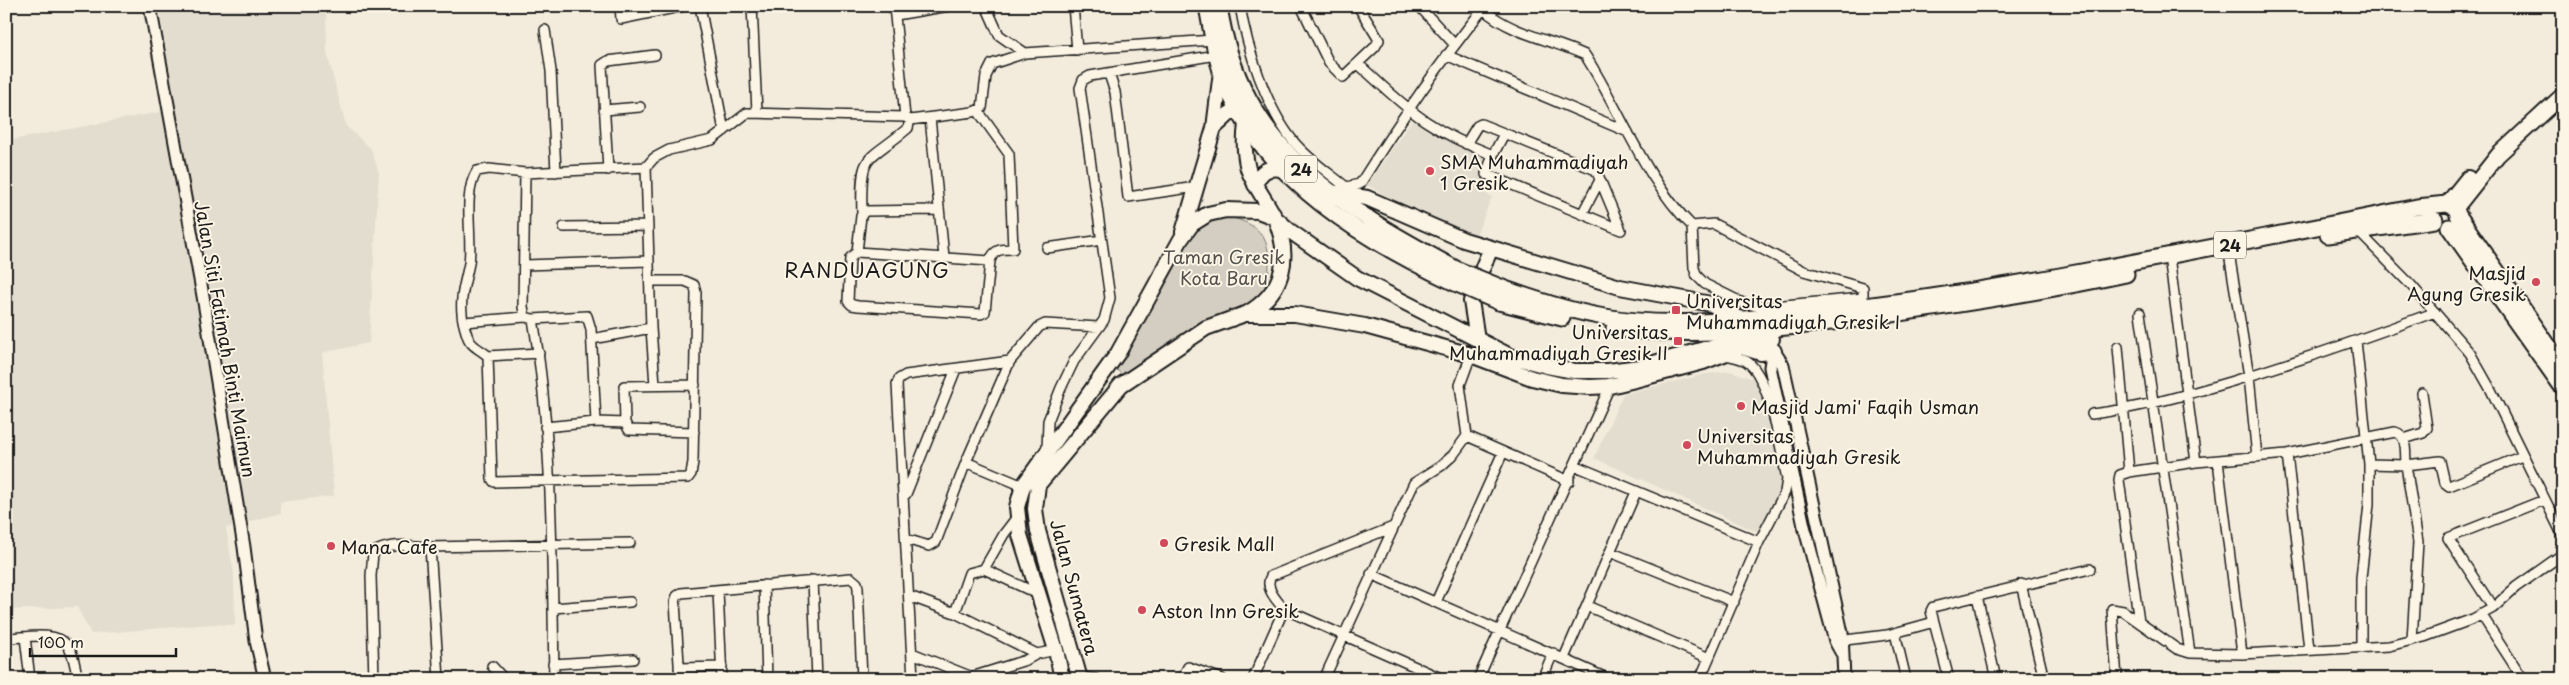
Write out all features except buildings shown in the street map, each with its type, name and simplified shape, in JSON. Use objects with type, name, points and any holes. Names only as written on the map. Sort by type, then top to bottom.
[{"type":"highway","name":"24","points":[[1207,6],[1216,54],[1252,120],[1282,169],[1316,200],[1401,256],[1502,296],[1597,326],[1655,333],[1772,340],[1954,300],[2170,264],[2447,213]]},
{"type":"highway","name":"24","points":[[1219,6],[1228,49],[1244,105]]},
{"type":"highway","name":"24","points":[[1252,120],[1286,155],[1329,192],[1455,276]]},
{"type":"highway","name":"24","points":[[2022,289],[2417,207],[2447,213]]},
{"type":"highway","points":[[2447,213],[2560,358]]},
{"type":"highway","points":[[2447,213],[2563,388]]},
{"type":"highway","name":"24","points":[[1502,296],[1600,317],[1655,322],[1742,319],[1862,304],[1954,300]]},
{"type":"main road","points":[[1181,239],[1214,128],[1220,90],[1216,54]]},
{"type":"main road","points":[[2447,213],[2474,172],[2498,155],[2563,95]]},
{"type":"main road","points":[[1214,128],[1244,105]]},
{"type":"main road","points":[[1245,314],[1261,305],[1267,299],[1282,273],[1283,251],[1274,217],[1248,170],[1244,151],[1252,120]]},
{"type":"main road","points":[[1256,185],[1265,169],[1270,167],[1282,169]]},
{"type":"main road","points":[[1329,192],[1367,198],[1423,223],[1491,248],[1530,258],[1620,288],[1711,304],[1742,319]]},
{"type":"main road","points":[[1181,239],[1192,224],[1208,214],[1246,209],[1274,217],[1290,232],[1357,278],[1510,356],[1574,371],[1608,372],[1640,367],[1740,339],[1772,340]]},
{"type":"main road","name":"Jalan Sumatera","points":[[1062,679],[1056,650],[1040,595],[1020,535],[1017,507],[1023,486],[1118,353],[1181,239]]},
{"type":"main road","points":[[1483,267],[1491,248]]},
{"type":"main road","points":[[1471,301],[1477,339]]},
{"type":"main road","name":"Jalan Sumatera","points":[[1080,678],[1038,531],[1035,509],[1038,485],[1121,385],[1206,328],[1245,314],[1295,314],[1365,326],[1471,355],[1532,378],[1562,385],[1610,386],[1703,362],[1742,347],[1761,353],[1772,340]]},
{"type":"main road","points":[[1085,400],[1098,412]]},
{"type":"street","name":"Jalan Siti Fatimah Binti Maimun","points":[[150,6],[203,296],[244,546],[256,641],[265,679]]},
{"type":"street","points":[[620,6],[621,18],[684,6]]},
{"type":"street","points":[[700,6],[724,131]]},
{"type":"street","points":[[752,6],[757,112]]},
{"type":"street","points":[[949,6],[895,11],[908,128],[866,161],[862,172],[862,213],[856,252],[850,258],[848,301],[852,305],[962,313],[982,314],[986,312],[990,262],[996,251],[1013,249],[1008,154],[978,111]]},
{"type":"street","points":[[986,6],[999,35],[1025,53]]},
{"type":"street","points":[[1073,6],[1077,50]]},
{"type":"street","points":[[1240,6],[1250,55],[1281,122],[1293,141],[1346,187],[1360,184],[1408,108],[1482,8],[1500,23],[1524,34],[1585,55],[1661,188],[1692,226],[1694,268],[1697,276],[1705,284],[1743,303],[1762,307],[1862,304],[1863,288],[1804,271],[1714,224],[1692,226]]},
{"type":"street","points":[[1301,6],[1329,63],[1341,77],[1358,64],[1379,40],[1358,6]]},
{"type":"street","points":[[1419,6],[1454,44]]},
{"type":"street","points":[[545,30],[551,71],[556,172]]},
{"type":"street","points":[[655,385],[651,328],[646,167],[654,158],[669,150],[712,140],[747,112],[908,119],[930,118],[978,111],[982,108],[986,76],[992,64],[1025,53],[1077,50],[1216,54]]},
{"type":"street","points":[[1048,452],[1048,422],[1061,388],[1074,361],[1104,320],[1110,298],[1080,88],[1083,80],[1090,76],[1216,54]]},
{"type":"street","points":[[608,170],[602,67],[604,63],[622,58],[655,55]]},
{"type":"street","points":[[1446,55],[1628,132]]},
{"type":"street","points":[[1358,64],[1408,108],[1427,122],[1466,144],[1493,155]]},
{"type":"street","points":[[1109,74],[1114,92],[1128,197],[1196,187]]},
{"type":"street","points":[[604,110],[640,107]]},
{"type":"street","points":[[930,118],[944,257]]},
{"type":"street","points":[[1466,144],[1480,124],[1596,170],[1621,230],[1486,174],[1504,134]]},
{"type":"street","points":[[539,353],[488,356],[472,346],[467,337],[462,294],[469,261],[472,178],[477,171],[489,169],[525,173],[646,167]]},
{"type":"street","points":[[525,173],[523,307],[529,318],[539,353],[551,545],[554,679]]},
{"type":"street","points":[[1582,214],[1600,180]]},
{"type":"street","points":[[1360,184],[1381,203]]},
{"type":"street","points":[[862,213],[938,210]]},
{"type":"street","points":[[564,227],[648,226]]},
{"type":"street","points":[[2357,230],[2374,245],[2470,354],[2480,370],[2563,536]]},
{"type":"street","points":[[1047,248],[1102,240]]},
{"type":"street","points":[[856,252],[944,257],[990,262]]},
{"type":"street","points":[[2229,253],[2249,376],[2257,457]]},
{"type":"street","points":[[524,264],[649,262]]},
{"type":"street","points":[[2170,264],[2196,462]]},
{"type":"street","points":[[488,356],[492,481],[548,482],[688,478],[691,474],[693,462],[696,292],[694,285],[685,281],[650,281]]},
{"type":"street","points":[[2092,414],[2124,410],[2153,403],[2249,376],[2356,341],[2435,312]]},
{"type":"street","points":[[2140,313],[2146,338],[2161,468],[2190,652]]},
{"type":"street","points":[[464,322],[587,316],[592,339],[596,422]]},
{"type":"street","points":[[906,538],[929,546],[936,542],[966,462],[1010,361],[1042,325],[1099,327]]},
{"type":"street","points":[[592,339],[651,328]]},
{"type":"street","points":[[1772,340],[1783,365],[1817,524],[1838,641]]},
{"type":"street","points":[[1772,340],[1770,367],[1804,526],[1842,654],[1844,679]]},
{"type":"street","points":[[2356,341],[2369,464],[2369,504],[2362,578],[2361,646]]},
{"type":"street","points":[[2118,347],[2129,472]]},
{"type":"street","points":[[1324,679],[1392,527],[1414,483],[1441,466],[1454,455],[1467,436],[1460,385],[1471,355]]},
{"type":"street","points":[[1700,679],[1759,542],[1785,492],[1787,479],[1767,391],[1754,368],[1746,361],[1721,355]]},
{"type":"street","points":[[912,679],[897,384],[899,379],[906,375],[1010,361]]},
{"type":"street","points":[[904,498],[956,369]]},
{"type":"street","points":[[1478,679],[1576,466],[1610,386],[1608,372]]},
{"type":"street","points":[[694,432],[629,430],[625,423],[624,386],[695,386]]},
{"type":"street","points":[[2404,439],[2423,433],[2427,428],[2422,393]]},
{"type":"street","points":[[545,427],[596,422],[625,423]]},
{"type":"street","points":[[2139,622],[2119,480],[2120,475],[2196,462],[2287,454],[2395,432],[2399,433],[2404,439],[2406,465],[2418,542],[2412,640]]},
{"type":"street","points":[[1467,436],[1569,481]]},
{"type":"street","points":[[1436,602],[1503,452]]},
{"type":"street","points":[[2287,454],[2308,649]]},
{"type":"street","points":[[2369,464],[2406,465],[2440,462],[2445,483],[2449,486],[2522,456]]},
{"type":"street","points":[[2218,461],[2242,654]]},
{"type":"street","points":[[966,462],[1023,486]]},
{"type":"street","points":[[1576,466],[1759,542]]},
{"type":"street","points":[[1564,658],[1636,492]]},
{"type":"street","points":[[2492,608],[2448,538],[2544,500]]},
{"type":"street","points":[[984,569],[1004,534],[1017,517]]},
{"type":"street","points":[[1804,526],[1817,524]]},
{"type":"street","points":[[1392,527],[1271,576],[1269,586],[1275,599],[1284,609],[1443,679]]},
{"type":"street","points":[[374,679],[371,576],[373,553],[390,546],[551,545],[630,542]]},
{"type":"street","points":[[430,547],[439,679]]},
{"type":"street","points":[[1610,552],[1734,602]]},
{"type":"street","points":[[2117,679],[2112,608],[2123,611],[2177,649],[2190,652],[2242,654],[2361,646],[2390,646],[2452,628],[2481,614],[2492,608],[2516,587],[2563,554]]},
{"type":"street","points":[[955,613],[969,573],[984,569],[1040,595]]},
{"type":"street","points":[[1949,679],[1931,611],[1933,607],[2021,584],[2090,569]]},
{"type":"street","points":[[1371,574],[1500,629],[1609,679]]},
{"type":"street","points":[[680,679],[675,602],[677,596],[681,593],[851,578],[857,583],[862,679]]},
{"type":"street","points":[[813,580],[817,679]]},
{"type":"street","points":[[2021,584],[2044,679]]},
{"type":"street","points":[[764,585],[767,679]]},
{"type":"street","points":[[718,591],[722,679]]},
{"type":"street","points":[[909,596],[955,613],[1037,654]]},
{"type":"street","points":[[1977,596],[1996,679]]},
{"type":"street","points":[[553,608],[630,602]]},
{"type":"street","points":[[1586,606],[1709,658]]},
{"type":"street","points":[[1253,679],[1284,609]]},
{"type":"street","points":[[2481,614],[2523,679]]},
{"type":"street","points":[[1838,641],[1895,633],[1934,622]]},
{"type":"street","points":[[1895,633],[1906,679]]},
{"type":"street","points":[[6,638],[53,636],[62,641],[70,649],[78,679]]},
{"type":"street","points":[[25,638],[30,679]]},
{"type":"street","points":[[912,653],[968,678],[1026,660],[1037,654],[1056,650]]},
{"type":"street","points":[[1542,679],[1553,653]]},
{"type":"street","points":[[553,664],[633,659]]},
{"type":"street","points":[[492,666],[504,679]]},
{"type":"street","points":[[679,668],[722,667]]},
{"type":"street","points":[[1182,679],[1188,667],[1222,679]]},
{"type":"street","points":[[1080,678],[1096,679]]},
{"type":"shaded area","points":[[159,6],[326,6],[327,53],[346,126],[371,149],[379,173],[369,343],[322,353],[334,496],[280,502],[281,513],[226,528],[234,574],[235,625],[211,624],[91,634],[77,607],[6,610],[6,141],[176,109]]},
{"type":"shaded area","name":"SMA Muhammadiyah 1 Gresik","points":[[1412,120],[1488,157],[1477,189],[1492,197],[1474,240],[1442,227],[1367,185]]},
{"type":"shaded area","name":"Universitas Muhammadiyah Gresik","points":[[1730,371],[1754,379],[1760,385],[1773,432],[1782,484],[1760,533],[1594,458],[1623,394],[1706,374]]},
{"type":"green space","name":"Taman Gresik Kota Baru","points":[[1225,216],[1251,225],[1257,229],[1266,242],[1269,267],[1264,289],[1249,303],[1123,376],[1114,367],[1187,242],[1196,229]]},
{"type":"place","name":"SMA Muhammadiyah 1 Gresik","points":[[1430,171]]},
{"type":"place","name":"Masjid Agung Gresik","points":[[2536,282]]},
{"type":"place","name":"Universitas Muhammadiyah Gresik I","points":[[1676,310]]},
{"type":"place","name":"Universitas Muhammadiyah Gresik II","points":[[1678,341]]},
{"type":"place","name":"Masjid Jami' Faqih Usman","points":[[1741,406]]},
{"type":"place","name":"Universitas Muhammadiyah Gresik","points":[[1687,445]]},
{"type":"place","name":"Gresik Mall","points":[[1164,543]]},
{"type":"place","name":"Mana Cafe","points":[[331,546]]},
{"type":"place","name":"Aston Inn Gresik","points":[[1142,610]]},
{"type":"district","name":"RANDUAGUNG","points":[[867,270]]}]
